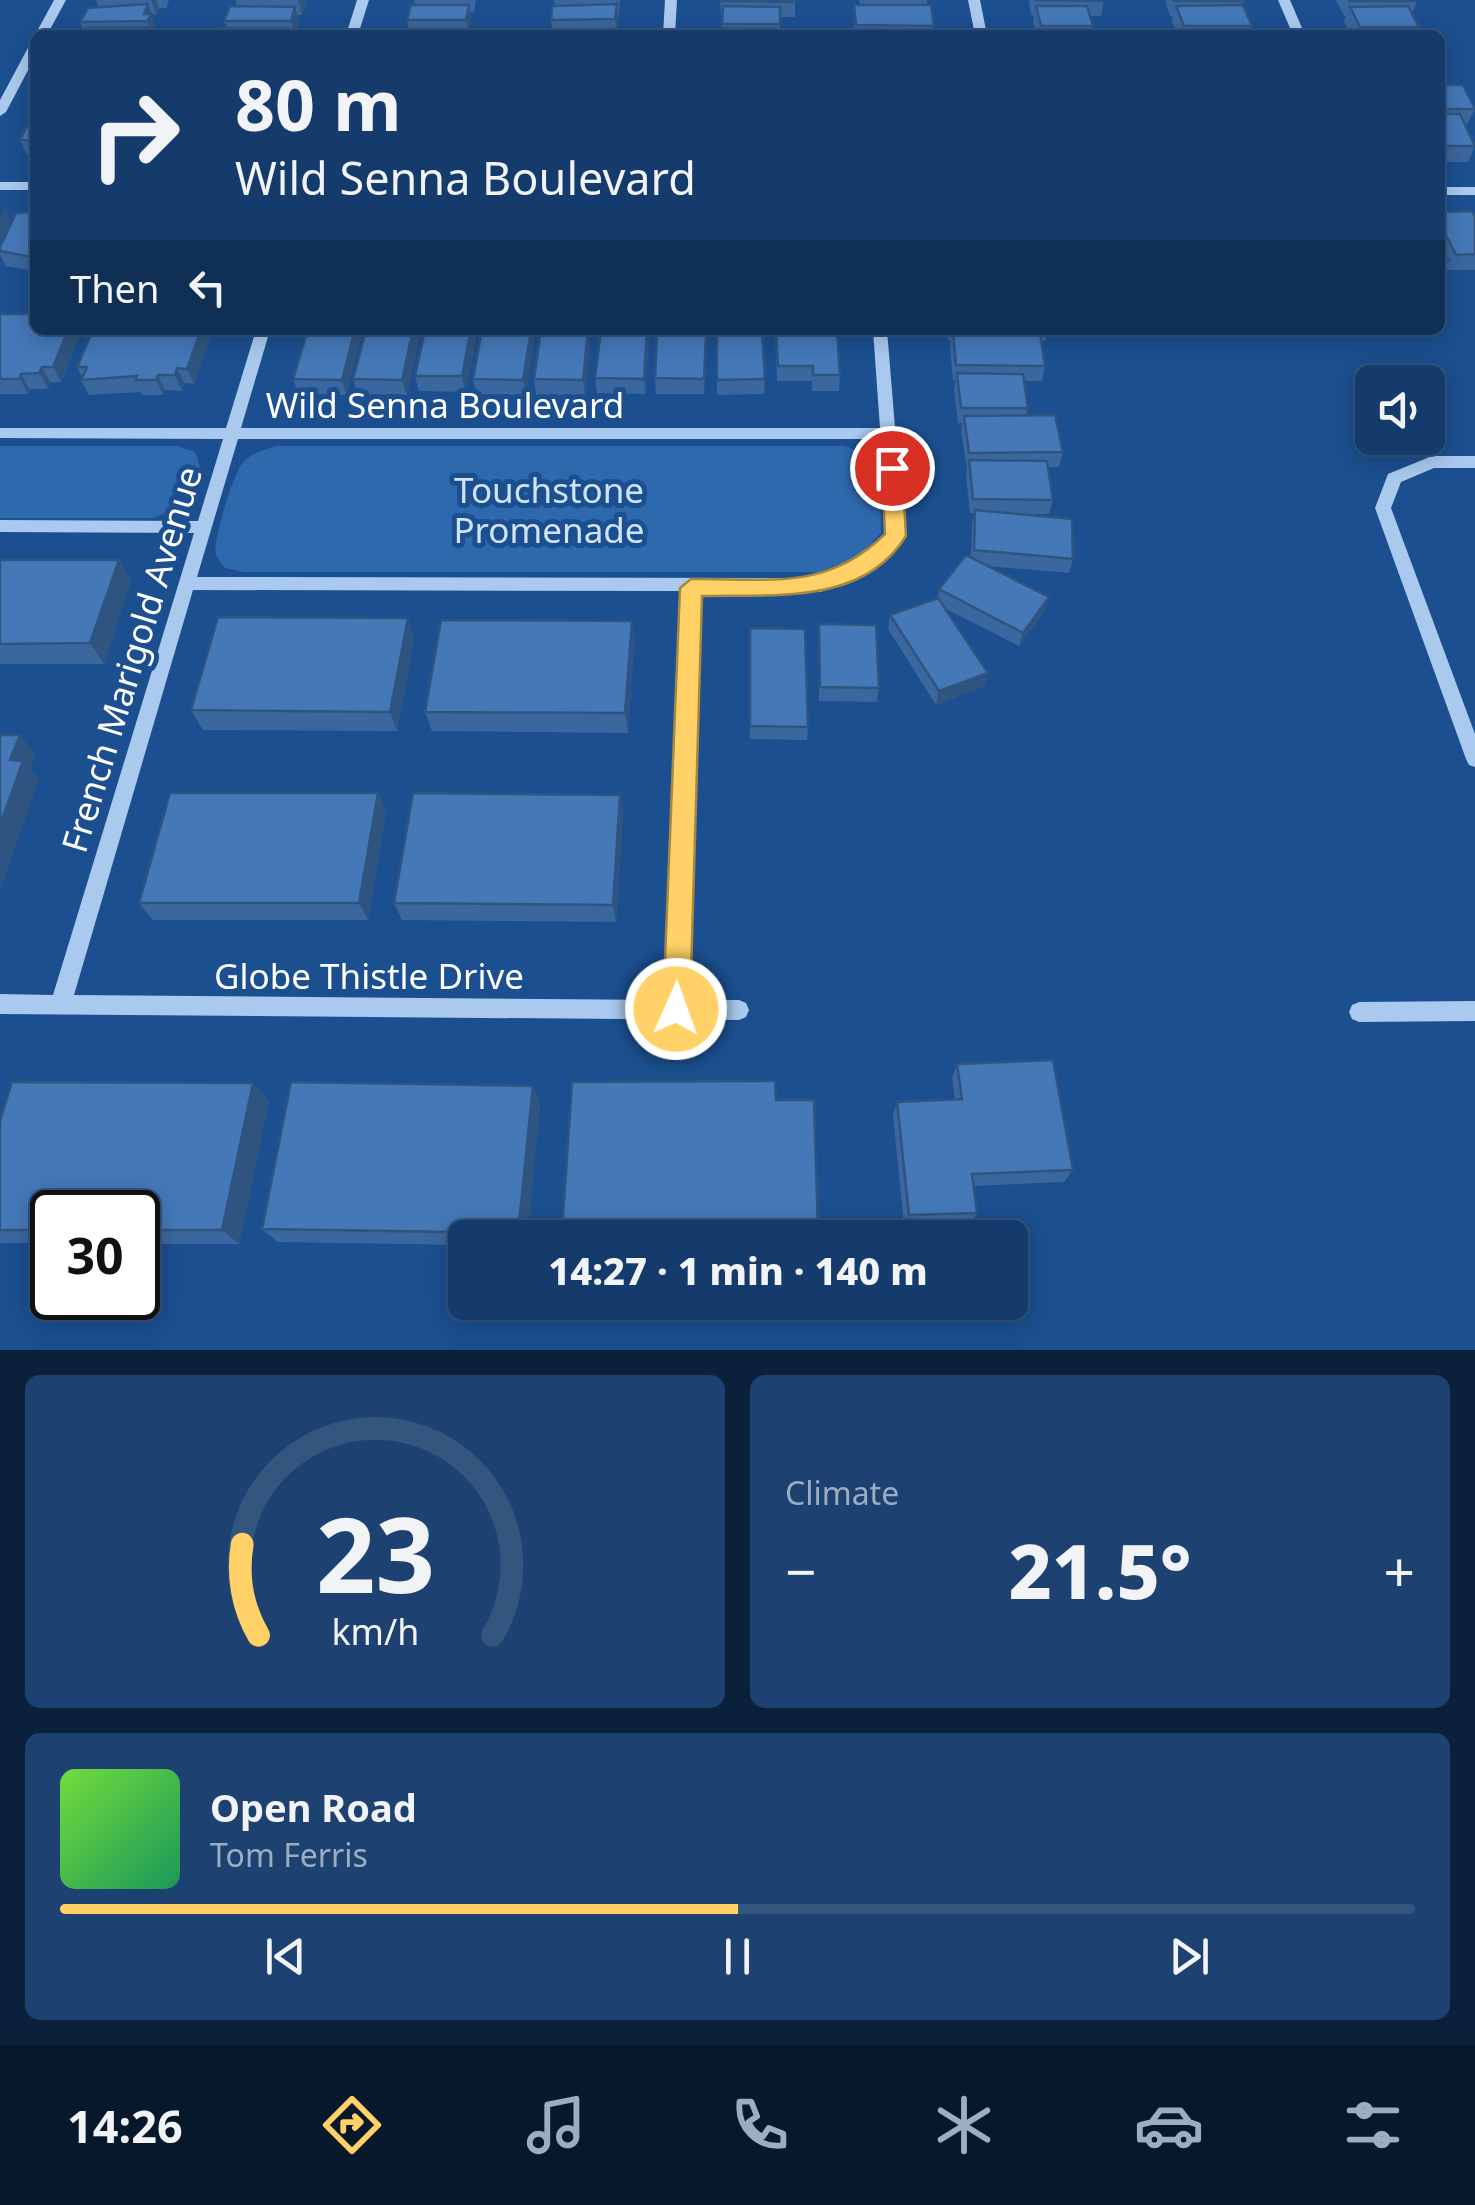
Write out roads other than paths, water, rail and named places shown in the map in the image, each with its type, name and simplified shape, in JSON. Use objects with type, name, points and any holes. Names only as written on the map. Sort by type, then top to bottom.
[{"type":"street","points":[[44,30],[60,0]]},
{"type":"street","points":[[354,30],[363,0]]},
{"type":"street","points":[[669,30],[671,0]]},
{"type":"street","points":[[974,0],[980,30]]},
{"type":"street","points":[[1284,0],[1297,30]]},
{"type":"street","points":[[0,112],[30,55]]},
{"type":"street","points":[[0,186],[30,186]]},
{"type":"street","points":[[1445,191],[1475,191]]},
{"type":"street","name":"French Marigold Avenue","points":[[60,1006],[262,335]]},
{"type":"street","points":[[188,582],[691,588],[821,585],[867,565],[896,536],[880,335]]},
{"type":"street","name":"Wild Senna Boulevard","points":[[0,433],[890,434]]},
{"type":"street","points":[[1475,462],[1432,462],[1394,478],[1383,508],[1475,759]]},
{"type":"street","points":[[0,526],[204,527]]},
{"type":"street","points":[[676,1009],[691,588]]},
{"type":"street","name":"Globe Thistle Drive","points":[[0,1004],[738,1010]]},
{"type":"street","points":[[1360,1012],[1475,1011]]},
{"type":"park label","name":"Touchstone Promenade","points":[[549,509]]}]
